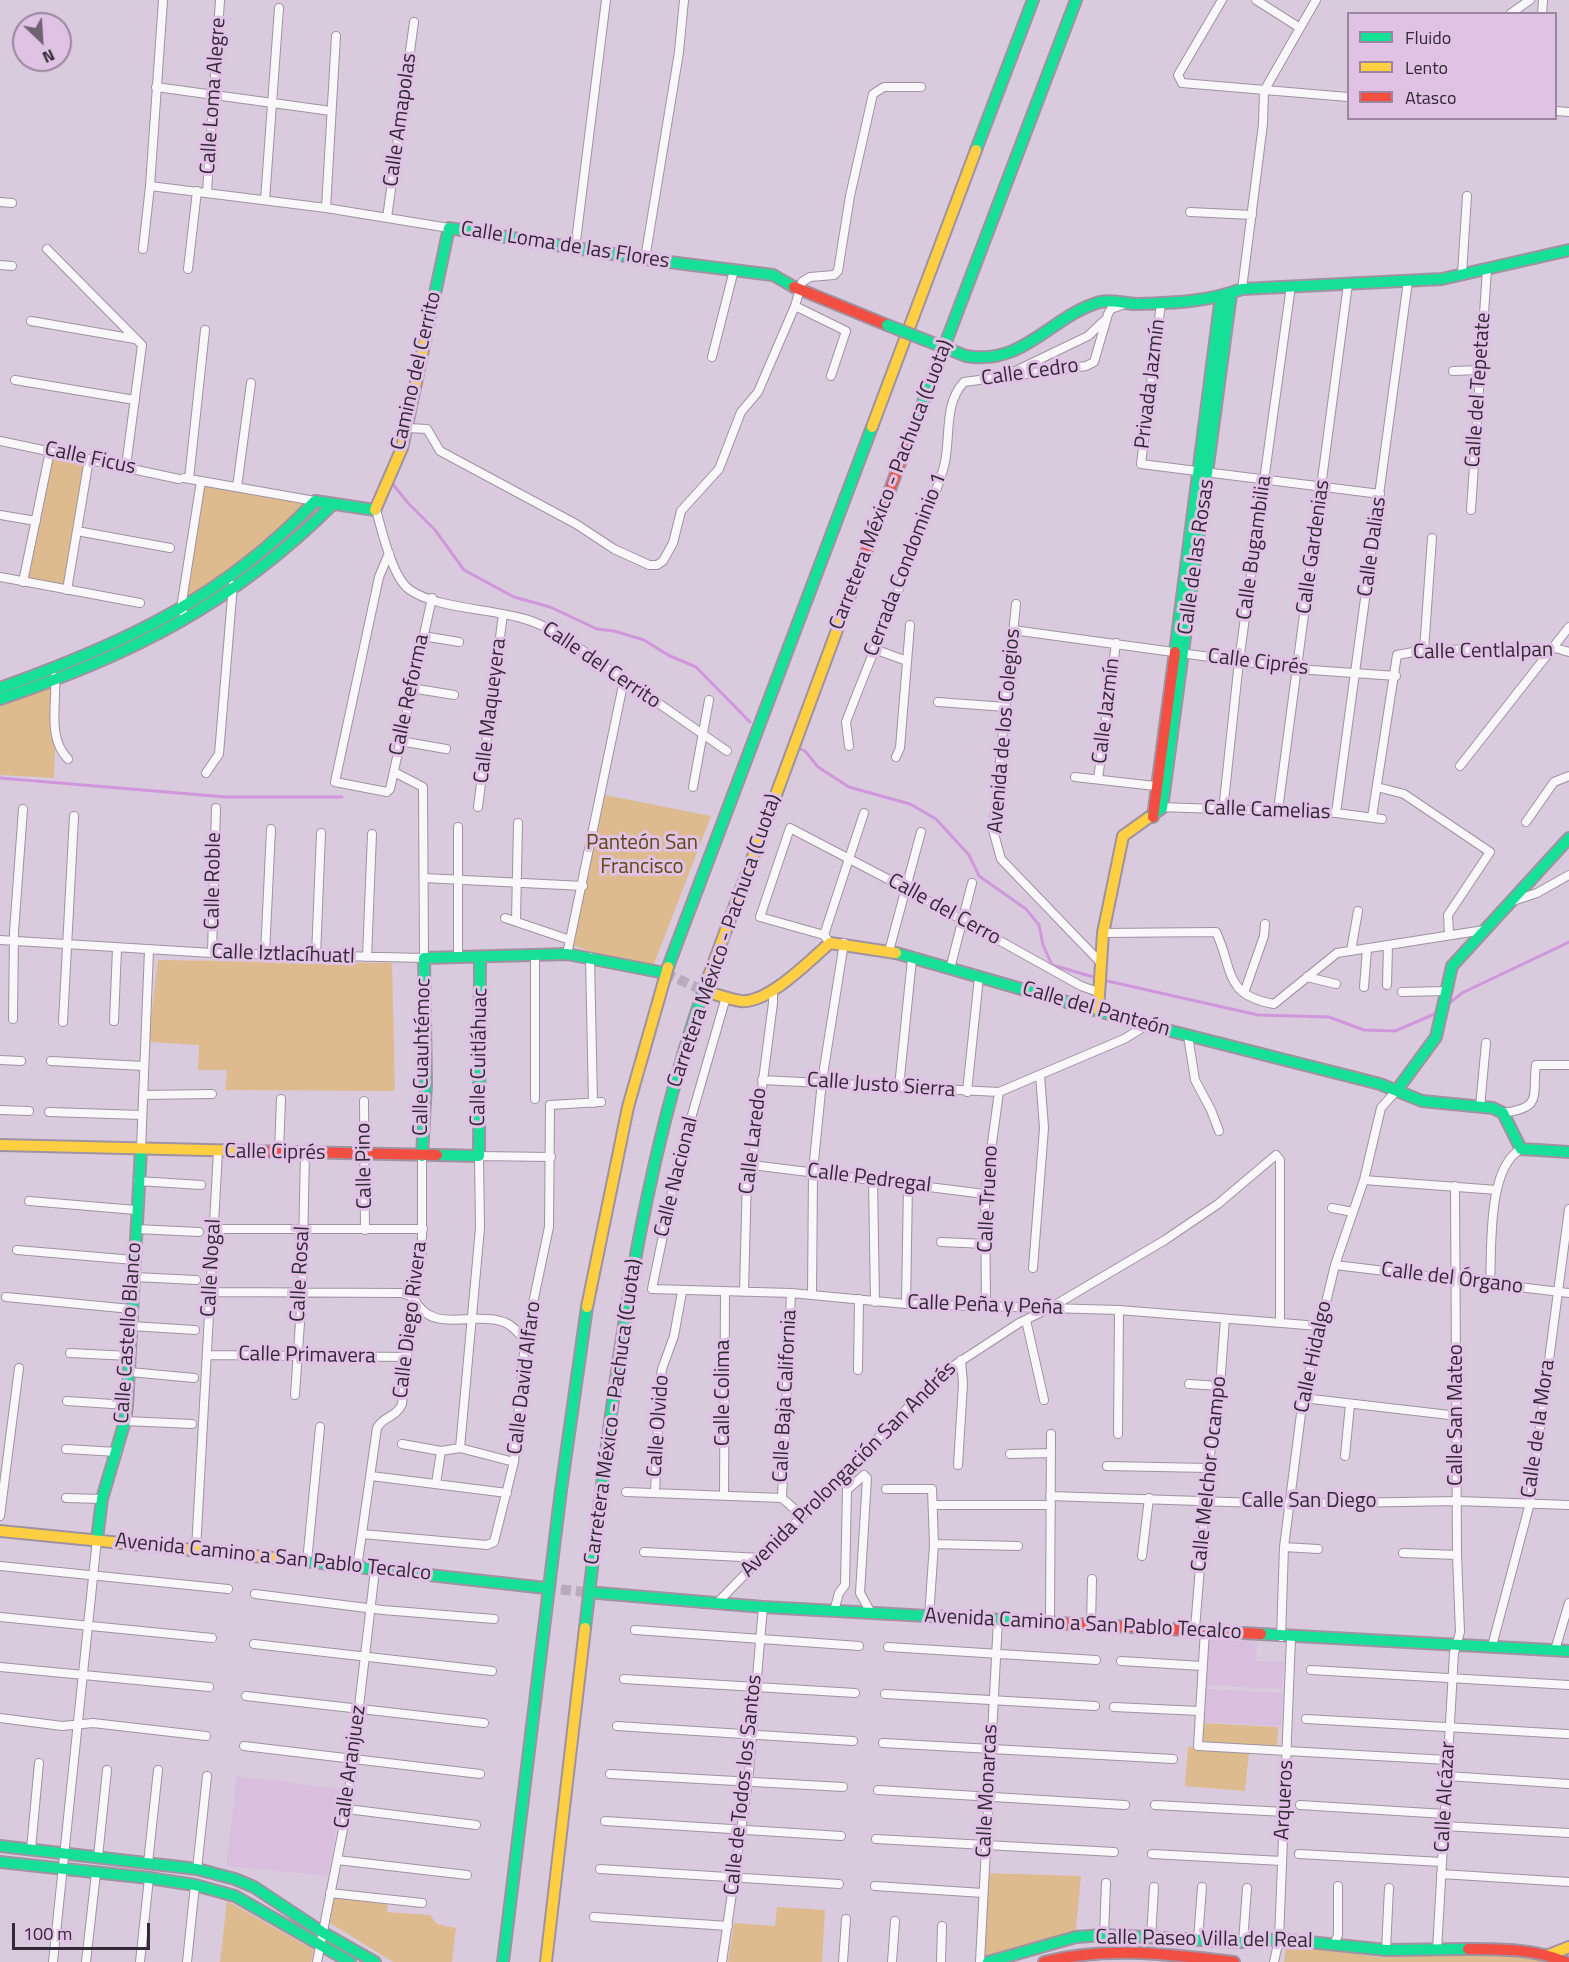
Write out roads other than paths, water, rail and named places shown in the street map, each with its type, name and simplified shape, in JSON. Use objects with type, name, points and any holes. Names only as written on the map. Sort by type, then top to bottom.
[{"type":"main road","name":"Carretera México - Pachuca (Cuota)","points":[[503,1962],[575,1373],[594,1253],[620,1131],[647,1033],[672,955],[1033,0]]},
{"type":"main road","name":"Carretera México - Pachuca (Cuota)","points":[[546,1962],[616,1374],[641,1222],[671,1096],[697,1009],[759,835],[1076,0]]},
{"type":"main road","name":"Calle Loma de las Flores","points":[[449,228],[575,249],[773,275],[798,290],[966,356],[985,360],[1005,356],[1104,301],[1126,304],[1161,303],[1226,295],[1242,289]]},
{"type":"main road","name":"Camino del Cerrito","points":[[376,510],[408,428],[449,228]]},
{"type":"main road","points":[[1242,289],[1408,281],[1462,274],[1569,250]]},
{"type":"main road","name":"Calle de las Rosas","points":[[1156,810],[1179,653],[1197,473],[1226,295]]},
{"type":"main road","name":"Calle de las Rosas","points":[[1156,810],[1155,786],[1209,474],[1226,295]]},
{"type":"main road","points":[[232,582],[297,523],[315,501],[376,510]]},
{"type":"main road","points":[[0,699],[184,613],[307,531],[333,504]]},
{"type":"main road","points":[[0,688],[55,675]]},
{"type":"main road","points":[[1098,1010],[1103,933],[1123,836],[1142,824],[1156,810]]},
{"type":"main road","points":[[1397,1090],[1432,1045],[1441,1020],[1452,966],[1569,838]]},
{"type":"main road","points":[[704,991],[742,1001],[756,999],[772,990],[827,939]]},
{"type":"main road","name":"Calle del Panteón","points":[[827,939],[889,951],[1147,1025],[1380,1084],[1422,1101],[1480,1107],[1503,1113]]},
{"type":"main road","name":"Calle Iztlacíhuatl","points":[[424,958],[567,954],[665,973]]},
{"type":"main road","name":"Calle Cuitláhuac","points":[[479,1156],[480,957]]},
{"type":"main road","name":"Calle Cuauhtémoc","points":[[422,1156],[426,1083],[424,958]]},
{"type":"main road","points":[[1503,1113],[1521,1149],[1569,1152]]},
{"type":"main road","name":"Calle Ciprés","points":[[0,1145],[363,1156],[479,1156]]},
{"type":"main road","name":"Calle Castello Blanco","points":[[97,1539],[102,1499],[117,1452],[127,1405],[141,1149]]},
{"type":"main road","name":"Avenida Camino a San Pablo Tecalco","points":[[0,1531],[97,1539],[546,1588]]},
{"type":"main road","name":"Avenida Camino a San Pablo Tecalco","points":[[598,1593],[716,1604],[929,1617],[1569,1651]]},
{"type":"main road","points":[[0,1846],[197,1869],[254,1887],[322,1932],[375,1962]]},
{"type":"main road","points":[[0,1862],[149,1878],[195,1885],[235,1896],[350,1962]]},
{"type":"main road","name":"Calle Paseo Villa del Real","points":[[988,1962],[1076,1937],[1104,1935],[1243,1942],[1280,1939],[1386,1950],[1503,1949],[1550,1955],[1566,1962]]},
{"type":"main road","points":[[1550,1955],[1569,1947]]},
{"type":"main road","name":"Calle Paseo Villa del Real","points":[[1044,1962],[1068,1954],[1234,1962]]},
{"type":"street","points":[[143,249],[150,186],[163,0]]},
{"type":"street","name":"Calle Loma Alegre","points":[[207,192],[216,96],[220,0]]},
{"type":"street","points":[[575,249],[606,0]]},
{"type":"street","points":[[645,259],[679,52],[684,0]]},
{"type":"street","points":[[1222,0],[1178,75],[1182,83],[1347,97]]},
{"type":"street","points":[[1256,0],[1300,28]]},
{"type":"street","points":[[1242,289],[1263,124],[1264,91],[1316,0]]},
{"type":"street","points":[[1512,12],[1530,0]]},
{"type":"street","points":[[265,200],[279,8]]},
{"type":"street","name":"Calle Amapolas","points":[[387,218],[414,22]]},
{"type":"street","points":[[326,208],[336,36]]},
{"type":"street","points":[[156,87],[332,111]]},
{"type":"street","points":[[408,428],[427,429],[440,451],[576,524],[614,549],[649,566],[657,565],[663,561],[673,543],[681,511],[719,469],[741,412],[758,392],[795,306],[802,282],[810,277],[834,276],[838,271],[850,196],[873,94],[884,87],[921,87]]},
{"type":"street","name":"Calle Loma de las Flores","points":[[150,186],[326,208],[449,228]]},
{"type":"street","name":"Calle Loma Alegre","points":[[188,269],[197,191]]},
{"type":"street","points":[[1462,274],[1467,196]]},
{"type":"street","points":[[0,202],[12,202]]},
{"type":"street","points":[[1190,212],[1252,215]]},
{"type":"street","points":[[47,249],[142,345],[126,466]]},
{"type":"street","points":[[0,265],[12,266]]},
{"type":"street","name":"Calle del Tepetate","points":[[1471,510],[1487,269]]},
{"type":"street","points":[[712,357],[734,270]]},
{"type":"street","name":"Calle Dalias","points":[[1336,813],[1408,281]]},
{"type":"street","name":"Calle Gardenias","points":[[1278,810],[1348,284]]},
{"type":"street","name":"Calle Bugambilia","points":[[1223,811],[1239,661],[1291,286]]},
{"type":"street","name":"Privada Jazmín","points":[[1161,303],[1141,464],[1197,473]]},
{"type":"street","points":[[1002,377],[1088,336],[1104,321],[1111,309],[1126,304]]},
{"type":"street","points":[[795,306],[846,331],[831,376]]},
{"type":"street","points":[[31,321],[136,339]]},
{"type":"street","name":"Calle Cedro","points":[[964,382],[1086,366],[1094,362],[1098,353],[1104,321]]},
{"type":"street","points":[[184,479],[205,330]]},
{"type":"street","points":[[1453,371],[1480,370]]},
{"type":"street","points":[[15,381],[133,400]]},
{"type":"street","name":"Cerrada Condominio 1","points":[[849,746],[846,722],[944,468],[951,410],[964,382]]},
{"type":"street","points":[[237,487],[251,383]]},
{"type":"street","name":"Calle Ficus","points":[[0,441],[184,479],[315,501]]},
{"type":"street","points":[[23,582],[32,521],[50,451]]},
{"type":"street","points":[[67,590],[89,459]]},
{"type":"street","points":[[1197,473],[1380,495]]},
{"type":"street","points":[[184,613],[201,481]]},
{"type":"street","name":"Calle del Cerrito","points":[[376,510],[389,553],[399,576],[409,590],[432,598],[538,624],[559,634],[727,751]]},
{"type":"street","points":[[0,515],[32,521]]},
{"type":"street","points":[[77,531],[170,548]]},
{"type":"street","points":[[1424,651],[1432,538]]},
{"type":"street","name":"Calle Reforma","points":[[389,553],[379,577],[335,782],[389,791],[432,598]]},
{"type":"street","points":[[0,577],[140,603]]},
{"type":"street","points":[[206,773],[219,754],[232,582]]},
{"type":"street","name":"Avenida de los Colegios","points":[[1016,604],[993,830],[1001,859],[1100,962]]},
{"type":"street","name":"Calle Maqueyera","points":[[478,807],[503,614]]},
{"type":"street","points":[[896,757],[900,748],[910,625]]},
{"type":"street","points":[[1460,766],[1555,648],[1569,627]]},
{"type":"street","name":"Calle Ciprés","points":[[1014,630],[1297,669],[1396,676]]},
{"type":"street","points":[[423,636],[459,642]]},
{"type":"street","name":"Calle Jazmín","points":[[1098,779],[1116,644]]},
{"type":"street","name":"Calle Centlalpan","points":[[1396,676],[1397,655],[1424,651],[1555,648],[1569,652]]},
{"type":"street","points":[[874,649],[907,661]]},
{"type":"street","points":[[55,675],[56,738],[59,749],[68,759]]},
{"type":"street","points":[[1372,817],[1396,676]]},
{"type":"street","points":[[567,954],[583,886],[624,680]]},
{"type":"street","points":[[411,688],[454,696]]},
{"type":"street","points":[[693,787],[709,700]]},
{"type":"street","points":[[938,702],[1006,707]]},
{"type":"street","points":[[400,741],[446,749]]},
{"type":"street","points":[[394,772],[423,787],[424,958]]},
{"type":"street","points":[[1526,822],[1554,782],[1569,776]]},
{"type":"street","points":[[1075,777],[1155,786]]},
{"type":"street","points":[[1377,787],[1404,794],[1490,852],[1448,915],[1449,935]]},
{"type":"street","name":"Calle Roble","points":[[212,953],[216,808]]},
{"type":"street","points":[[13,1019],[14,941],[23,809]]},
{"type":"street","name":"Calle Camelias","points":[[1156,810],[1278,810],[1336,813],[1382,819]]},
{"type":"street","points":[[827,939],[864,813]]},
{"type":"street","points":[[63,1022],[74,816]]},
{"type":"street","points":[[516,921],[518,824]]},
{"type":"street","points":[[458,826],[459,957]]},
{"type":"street","name":"Calle del Cerro","points":[[827,939],[760,917],[790,828],[905,888],[1081,986],[1099,983]]},
{"type":"street","points":[[265,954],[271,829]]},
{"type":"street","points":[[889,951],[921,832]]},
{"type":"street","points":[[316,956],[321,833]]},
{"type":"street","points":[[366,957],[372,834]]},
{"type":"street","points":[[1510,902],[1538,892],[1569,875]]},
{"type":"street","points":[[424,878],[583,886]]},
{"type":"street","points":[[950,969],[972,883]]},
{"type":"street","points":[[1350,951],[1358,911]]},
{"type":"street","points":[[505,918],[570,940]]},
{"type":"street","points":[[1244,993],[1264,936],[1264,924]]},
{"type":"street","points":[[1103,933],[1216,932],[1223,946],[1231,980],[1244,993],[1274,1004],[1330,957],[1350,951],[1484,930]]},
{"type":"street","name":"Calle Iztlacíhuatl","points":[[0,940],[117,949],[424,958]]},
{"type":"street","points":[[812,1295],[813,1171],[822,1081],[844,943]]},
{"type":"street","points":[[1387,986],[1388,946]]},
{"type":"street","points":[[114,1021],[117,949]]},
{"type":"street","points":[[1364,987],[1366,949]]},
{"type":"street","name":"Calle Castello Blanco","points":[[141,1149],[149,950]]},
{"type":"street","points":[[535,954],[535,1099]]},
{"type":"street","points":[[551,1157],[550,1105],[597,1103],[590,957]]},
{"type":"street","points":[[899,1087],[912,958]]},
{"type":"street","points":[[1307,976],[1336,984]]},
{"type":"street","points":[[967,1092],[979,977]]},
{"type":"street","name":"Calle Laredo","points":[[744,1292],[747,1174],[752,1165],[773,1003],[772,990]]},
{"type":"street","points":[[1402,992],[1445,996]]},
{"type":"street","name":"Calle Nacional","points":[[652,1289],[677,1167],[726,997]]},
{"type":"street","points":[[999,1092],[1124,1039],[1147,1025]]},
{"type":"street","points":[[1188,1036],[1195,1080],[1219,1131]]},
{"type":"street","points":[[1480,1107],[1486,1043]]},
{"type":"street","points":[[0,1060],[21,1061]]},
{"type":"street","points":[[51,1061],[143,1066]]},
{"type":"street","points":[[1503,1113],[1524,1110],[1531,1106],[1534,1100],[1536,1065],[1569,1065]]},
{"type":"street","points":[[1033,1269],[1044,1128],[1040,1075]]},
{"type":"street","name":"Calle Justo Sierra","points":[[762,1080],[822,1081],[967,1092],[999,1092]]},
{"type":"street","name":"Calle Hidalgo","points":[[1286,1637],[1284,1547],[1303,1398],[1335,1265],[1364,1180],[1381,1108],[1397,1090]]},
{"type":"street","name":"Calle Trueno","points":[[986,1306],[985,1194],[999,1092]]},
{"type":"street","points":[[143,1095],[212,1094]]},
{"type":"street","points":[[279,1152],[281,1099]]},
{"type":"street","name":"Calle Pino","points":[[364,1101],[365,1230]]},
{"type":"street","points":[[0,1110],[29,1111]]},
{"type":"street","points":[[49,1112],[142,1115]]},
{"type":"street","points":[[1490,1283],[1497,1190],[1502,1169],[1511,1155],[1521,1149]]},
{"type":"street","name":"Calle Nogal","points":[[196,1550],[218,1151]]},
{"type":"street","name":"Calle Rosal","points":[[295,1395],[302,1293],[305,1153]]},
{"type":"street","name":"Avenida Prolongación San Andrés","points":[[716,1604],[941,1374],[961,1359],[1026,1320],[1165,1240],[1218,1204],[1276,1155],[1279,1156],[1280,1323]]},
{"type":"street","points":[[214,1229],[423,1229],[422,1156]]},
{"type":"street","points":[[460,1448],[480,1228],[479,1156]]},
{"type":"street","name":"Calle Ciprés","points":[[479,1156],[551,1157]]},
{"type":"street","name":"Calle David Alfaro","points":[[362,1534],[487,1545],[494,1542],[514,1462],[525,1341],[549,1227],[551,1157]]},
{"type":"street","name":"Calle Pedregal","points":[[752,1165],[985,1194]]},
{"type":"street","points":[[873,1179],[875,1302]]},
{"type":"street","points":[[1364,1180],[1497,1190]]},
{"type":"street","points":[[138,1181],[201,1185]]},
{"type":"street","points":[[906,1304],[908,1184]]},
{"type":"street","name":"Calle San Mateo","points":[[1455,1186],[1457,1555],[1460,1632],[1457,1644]]},
{"type":"street","points":[[29,1201],[136,1210]]},
{"type":"street","points":[[1332,1208],[1353,1212]]},
{"type":"street","name":"Calle de la Mora","points":[[1492,1646],[1530,1503],[1569,1209]]},
{"type":"street","points":[[136,1229],[199,1232]]},
{"type":"street","name":"Calle Diego Rivera","points":[[371,1476],[376,1428],[380,1422],[399,1412],[412,1297],[422,1253],[423,1229]]},
{"type":"street","points":[[941,1242],[986,1244]]},
{"type":"street","points":[[17,1250],[134,1260]]},
{"type":"street","name":"Calle del Órgano","points":[[1335,1265],[1569,1293]]},
{"type":"street","points":[[134,1277],[196,1280]]},
{"type":"street","name":"Calle Peña y Peña","points":[[652,1289],[682,1292],[791,1293],[906,1304],[1119,1310],[1319,1326]]},
{"type":"street","points":[[210,1292],[402,1293],[412,1297],[419,1311],[435,1318],[500,1320],[516,1330],[525,1341]]},
{"type":"street","name":"Calle Olvido","points":[[655,1492],[660,1382],[662,1369],[674,1336],[682,1292]]},
{"type":"street","name":"Calle Colima","points":[[724,1495],[725,1292]]},
{"type":"street","name":"Calle Baja California","points":[[782,1498],[791,1293]]},
{"type":"street","points":[[6,1297],[131,1309]]},
{"type":"street","points":[[858,1370],[859,1299]]},
{"type":"street","points":[[1118,1434],[1119,1310]]},
{"type":"street","name":"Calle Melchor Ocampo","points":[[1226,1319],[1205,1501],[1198,1746],[1288,1751]]},
{"type":"street","points":[[1026,1320],[1044,1400]]},
{"type":"street","points":[[131,1326],[195,1330]]},
{"type":"street","points":[[70,1353],[130,1356]]},
{"type":"street","name":"Calle Primavera","points":[[207,1355],[407,1357]]},
{"type":"street","points":[[958,1465],[963,1384],[961,1359]]},
{"type":"street","points":[[0,1516],[19,1368]]},
{"type":"street","points":[[130,1372],[194,1378]]},
{"type":"street","points":[[1189,1384],[1220,1386]]},
{"type":"street","points":[[1303,1398],[1458,1416]]},
{"type":"street","points":[[67,1401],[127,1405]]},
{"type":"street","points":[[1345,1456],[1350,1404]]},
{"type":"street","points":[[125,1421],[192,1424]]},
{"type":"street","points":[[307,1562],[320,1427]]},
{"type":"street","points":[[1050,1624],[1051,1434]]},
{"type":"street","points":[[402,1444],[441,1451],[460,1448],[514,1462]]},
{"type":"street","points":[[66,1449],[117,1452]]},
{"type":"street","points":[[436,1484],[441,1451]]},
{"type":"street","points":[[1010,1454],[1051,1453]]},
{"type":"street","points":[[1107,1466],[1208,1468]]},
{"type":"street","points":[[834,1611],[839,1593],[845,1586],[847,1490],[864,1475],[867,1478],[860,1593]]},
{"type":"street","points":[[357,1568],[371,1476],[507,1493]]},
{"type":"street","points":[[886,1490],[932,1489],[934,1544],[929,1617]]},
{"type":"street","points":[[626,1492],[782,1498],[801,1515]]},
{"type":"street","name":"Calle San Diego","points":[[1050,1496],[1288,1504],[1457,1501],[1569,1505]]},
{"type":"street","points":[[66,1498],[102,1499]]},
{"type":"street","points":[[1142,1556],[1149,1498]]},
{"type":"street","points":[[933,1505],[1051,1505]]},
{"type":"street","name":"Calle Castello Blanco","points":[[53,1962],[97,1539]]},
{"type":"street","points":[[934,1544],[1018,1546]]},
{"type":"street","points":[[1284,1547],[1318,1549]]},
{"type":"street","points":[[644,1552],[761,1557]]},
{"type":"street","points":[[1403,1553],[1457,1555]]},
{"type":"street","points":[[0,1566],[228,1589]]},
{"type":"street","name":"Calle Aranjuez","points":[[316,1962],[347,1809],[375,1570]]},
{"type":"street","points":[[1091,1626],[1092,1579]]},
{"type":"street","points":[[845,1586],[860,1593],[872,1613]]},
{"type":"street","points":[[255,1594],[371,1608],[494,1619]]},
{"type":"street","points":[[1555,1650],[1569,1603]]},
{"type":"street","name":"Calle de Todos los Santos","points":[[722,1962],[748,1782],[763,1607]]},
{"type":"street","points":[[0,1617],[212,1638]]},
{"type":"street","name":"Calle Monarcas","points":[[980,1962],[998,1620]]},
{"type":"street","points":[[635,1630],[859,1646]]},
{"type":"street","name":"Arqueros","points":[[1274,1962],[1280,1939],[1288,1751],[1286,1637]]},
{"type":"street","points":[[254,1644],[492,1671]]},
{"type":"street","name":"Calle Alcázar","points":[[1437,1950],[1457,1644]]},
{"type":"street","points":[[888,1647],[1096,1660]]},
{"type":"street","points":[[1120,1661],[1202,1666]]},
{"type":"street","points":[[0,1668],[209,1686]]},
{"type":"street","points":[[1311,1670],[1569,1685]]},
{"type":"street","points":[[624,1679],[855,1693]]},
{"type":"street","points":[[885,1694],[1095,1706]]},
{"type":"street","points":[[246,1696],[484,1723]]},
{"type":"street","points":[[1114,1707],[1199,1711]]},
{"type":"street","points":[[0,1718],[76,1726],[93,1723],[206,1737]]},
{"type":"street","points":[[1306,1719],[1567,1734]]},
{"type":"street","points":[[618,1726],[853,1741]]},
{"type":"street","points":[[883,1743],[1173,1758]]},
{"type":"street","points":[[244,1746],[480,1774]]},
{"type":"street","points":[[1288,1751],[1448,1760]]},
{"type":"street","points":[[31,1849],[39,1763]]},
{"type":"street","points":[[98,1857],[106,1770]]},
{"type":"street","points":[[148,1863],[158,1770]]},
{"type":"street","points":[[610,1774],[843,1788]]},
{"type":"street","points":[[197,1869],[207,1776]]},
{"type":"street","points":[[1447,1776],[1569,1784]]},
{"type":"street","points":[[878,1790],[1125,1805]]},
{"type":"street","points":[[1155,1805],[1285,1812]]},
{"type":"street","points":[[1300,1805],[1445,1815]]},
{"type":"street","points":[[347,1809],[476,1826]]},
{"type":"street","points":[[604,1821],[841,1836]]},
{"type":"street","points":[[1444,1826],[1569,1833]]},
{"type":"street","points":[[876,1839],[1114,1852]]},
{"type":"street","points":[[1152,1854],[1282,1861]]},
{"type":"street","points":[[1299,1854],[1442,1862]]},
{"type":"street","points":[[336,1860],[467,1875]]},
{"type":"street","points":[[600,1869],[839,1884]]},
{"type":"street","points":[[86,1962],[96,1873]]},
{"type":"street","points":[[1442,1874],[1569,1882]]},
{"type":"street","points":[[140,1962],[149,1878]]},
{"type":"street","points":[[1104,1935],[1106,1883]]},
{"type":"street","points":[[187,1962],[195,1885]]},
{"type":"street","points":[[875,1886],[983,1893]]},
{"type":"street","points":[[1334,1944],[1338,1935],[1338,1886]]},
{"type":"street","points":[[1151,1938],[1154,1887]]},
{"type":"street","points":[[1198,1940],[1202,1887]]},
{"type":"street","points":[[1243,1942],[1247,1888]]},
{"type":"street","points":[[1386,1950],[1389,1888]]},
{"type":"street","points":[[330,1893],[422,1903]]},
{"type":"street","points":[[594,1917],[728,1926]]},
{"type":"street","points":[[843,1962],[846,1919]]},
{"type":"street","points":[[892,1962],[895,1921]]},
{"type":"street","points":[[941,1962],[942,1926]]},
{"type":"waterway","points":[[392,483],[435,530],[464,570],[514,597],[550,607],[597,629],[614,631],[644,640],[668,655],[696,667],[750,722]]},
{"type":"waterway","points":[[796,747],[805,751],[818,767],[849,787],[910,804],[936,819],[969,855],[979,876],[1026,909],[1039,925],[1043,945],[1052,965],[1097,978]]},
{"type":"waterway","points":[[0,778],[226,797],[342,797]]},
{"type":"waterway","points":[[1447,1005],[1462,993],[1569,942]]},
{"type":"waterway","points":[[1103,980],[1258,1015],[1329,1017],[1364,1030],[1395,1031],[1437,1013]]},
{"type":"tunnel","points":[[665,973],[704,991]]},
{"type":"tunnel","points":[[546,1588],[597,1593]]},
{"type":"park label","name":"Panteón San Francisco","points":[[642,856]]}]
